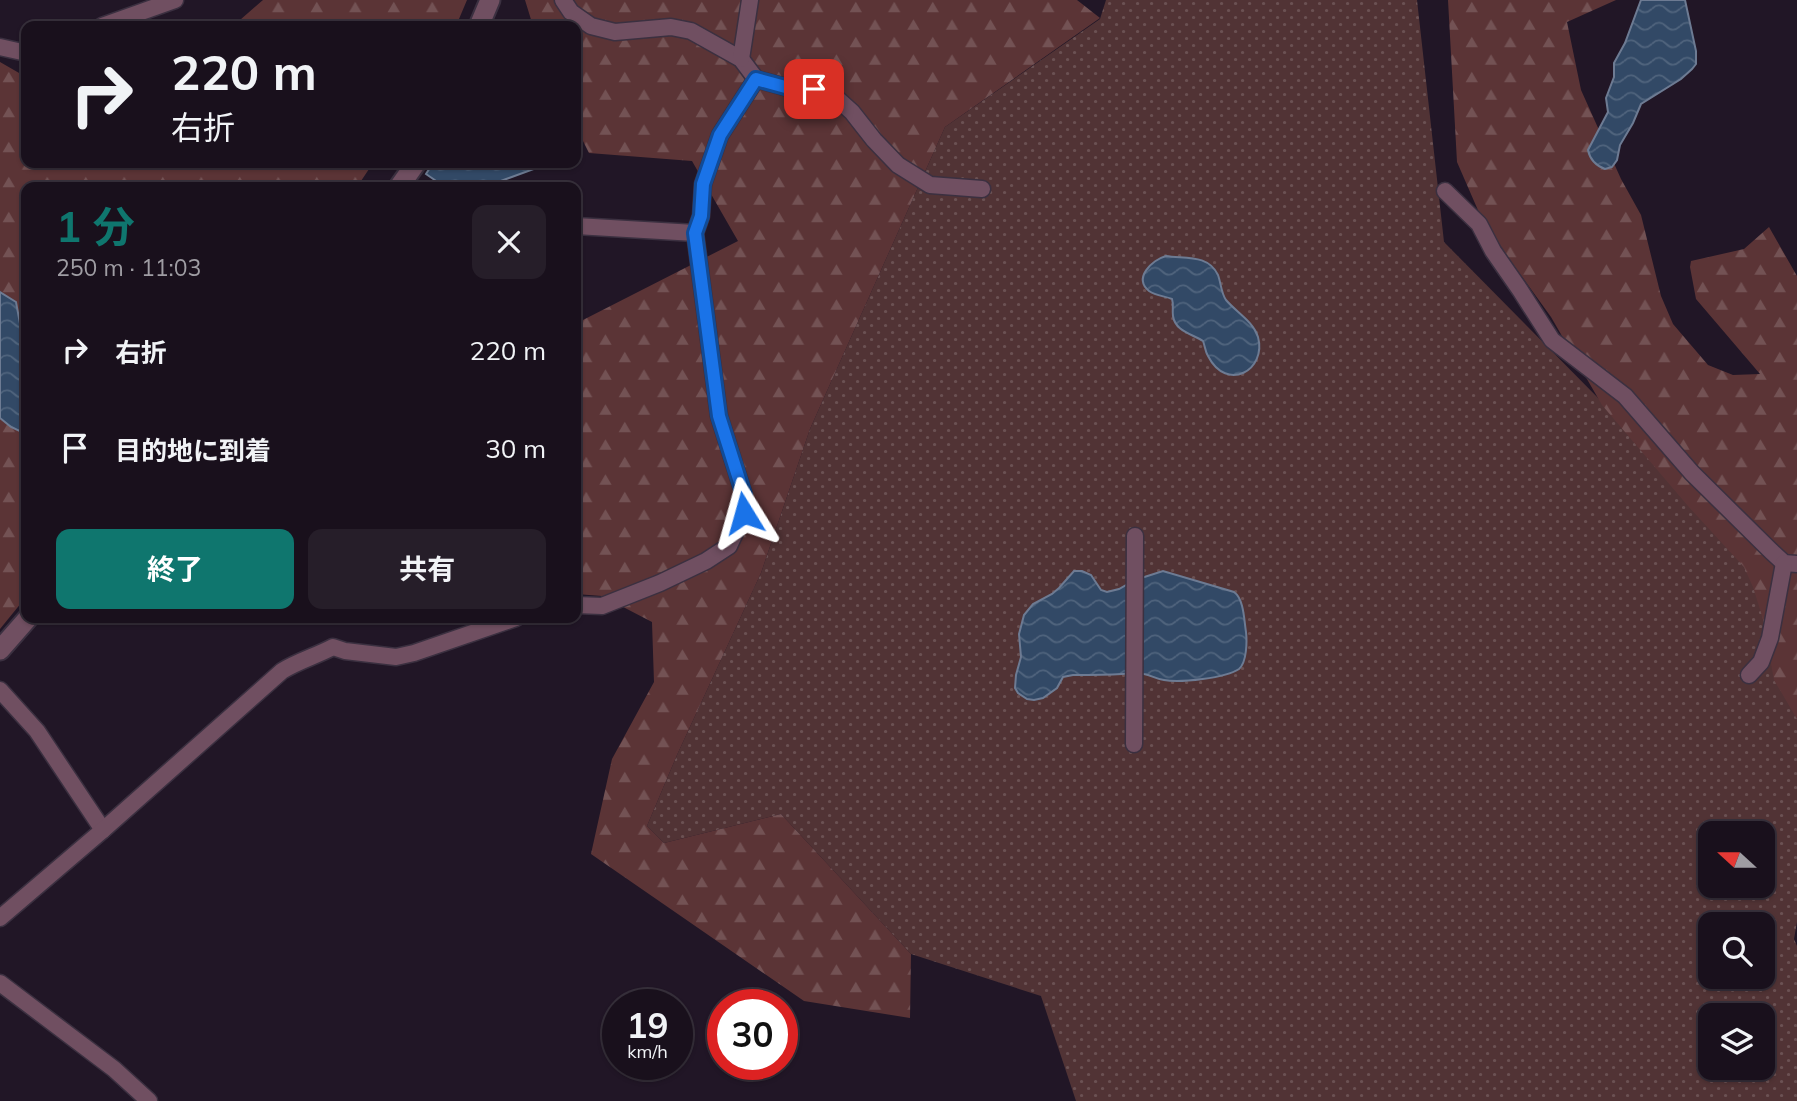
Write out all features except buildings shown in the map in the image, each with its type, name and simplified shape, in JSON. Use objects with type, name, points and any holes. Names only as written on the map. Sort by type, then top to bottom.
[{"type":"street","points":[[116,21],[175,0]]},
{"type":"street","points":[[481,21],[490,0]]},
{"type":"street","points":[[563,0],[571,12],[591,26],[615,32],[671,27],[691,31],[741,59],[756,79],[789,88],[832,93],[898,166],[930,185],[982,189]]},
{"type":"street","points":[[741,59],[750,0]]},
{"type":"street","points":[[0,47],[21,52]]},
{"type":"street","points":[[581,605],[602,606],[706,561],[729,546],[744,513],[744,495],[719,416],[695,233],[701,216],[703,184],[720,135],[756,79]]},
{"type":"street","points":[[1445,191],[1479,224],[1493,251],[1552,341],[1625,396],[1692,473],[1791,564],[1761,662],[1749,675]]},
{"type":"street","points":[[581,226],[695,233]]},
{"type":"street","points":[[1134,744],[1135,536]]},
{"type":"street","points":[[0,650],[24,623]]},
{"type":"street","points":[[0,918],[282,671],[333,648],[396,657],[501,623]]},
{"type":"street","points":[[0,690],[37,731],[103,830]]},
{"type":"street","points":[[0,983],[114,1069],[149,1101]]},
{"type":"shaded area","points":[[1106,0],[1417,0],[1444,242],[1764,566],[1797,648],[1797,922],[1794,939],[1797,946],[1797,1101],[1076,1101],[1041,996],[911,954],[781,814],[664,843],[647,826],[761,573],[810,429],[945,127],[1100,19]]},
{"type":"green space","points":[[263,0],[467,0],[458,21],[240,20]]},
{"type":"green space","points":[[525,0],[1077,0],[1100,18],[945,127],[810,429],[761,573],[647,826],[664,843],[781,814],[911,954],[910,1018],[804,1001],[798,997],[798,989],[787,989],[591,854],[612,759],[654,682],[652,622],[602,596],[581,594],[581,321],[738,241],[692,161],[589,153],[581,137],[581,21],[531,21]]},
{"type":"green space","points":[[1448,0],[1616,0],[1567,22],[1581,90],[1621,179],[1641,215],[1661,296],[1673,324],[1708,365],[1733,375],[1760,374],[1696,299],[1691,261],[1744,249],[1769,227],[1797,276],[1797,719],[1774,680],[1763,619],[1744,567],[1602,405],[1551,317],[1484,224],[1457,162]]},
{"type":"green space","points":[[0,62],[21,74],[21,168],[370,168],[360,182],[21,182],[21,329],[16,302],[0,292]]},
{"type":"green space","points":[[0,418],[21,432],[21,603],[0,629]]},
{"type":"water","points":[[1641,0],[1685,0],[1696,51],[1696,64],[1681,79],[1641,104],[1620,145],[1617,160],[1612,167],[1605,169],[1594,162],[1588,150],[1608,112],[1606,98],[1614,77],[1614,63],[1625,43]]},
{"type":"water","points":[[430,168],[536,168],[498,182],[438,182],[426,174]]},
{"type":"water","points":[[1166,256],[1195,259],[1214,268],[1226,300],[1252,326],[1258,337],[1257,359],[1244,373],[1225,373],[1216,367],[1207,354],[1203,341],[1185,332],[1174,321],[1172,299],[1152,293],[1145,286],[1143,281],[1146,270],[1155,261]]},
{"type":"water","points":[[0,292],[16,302],[21,329],[21,432],[0,418]]},
{"type":"water","points":[[1074,571],[1091,575],[1101,590],[1107,592],[1163,571],[1234,592],[1242,605],[1246,632],[1246,651],[1242,666],[1224,675],[1181,681],[1139,673],[1073,675],[1063,677],[1057,688],[1043,698],[1027,699],[1015,688],[1021,657],[1019,634],[1024,615],[1033,604],[1059,588]]},
{"type":"route","points":[[744,513],[744,495],[719,416],[695,233],[701,216],[703,184],[720,135],[756,79],[789,88],[814,89]]}]
